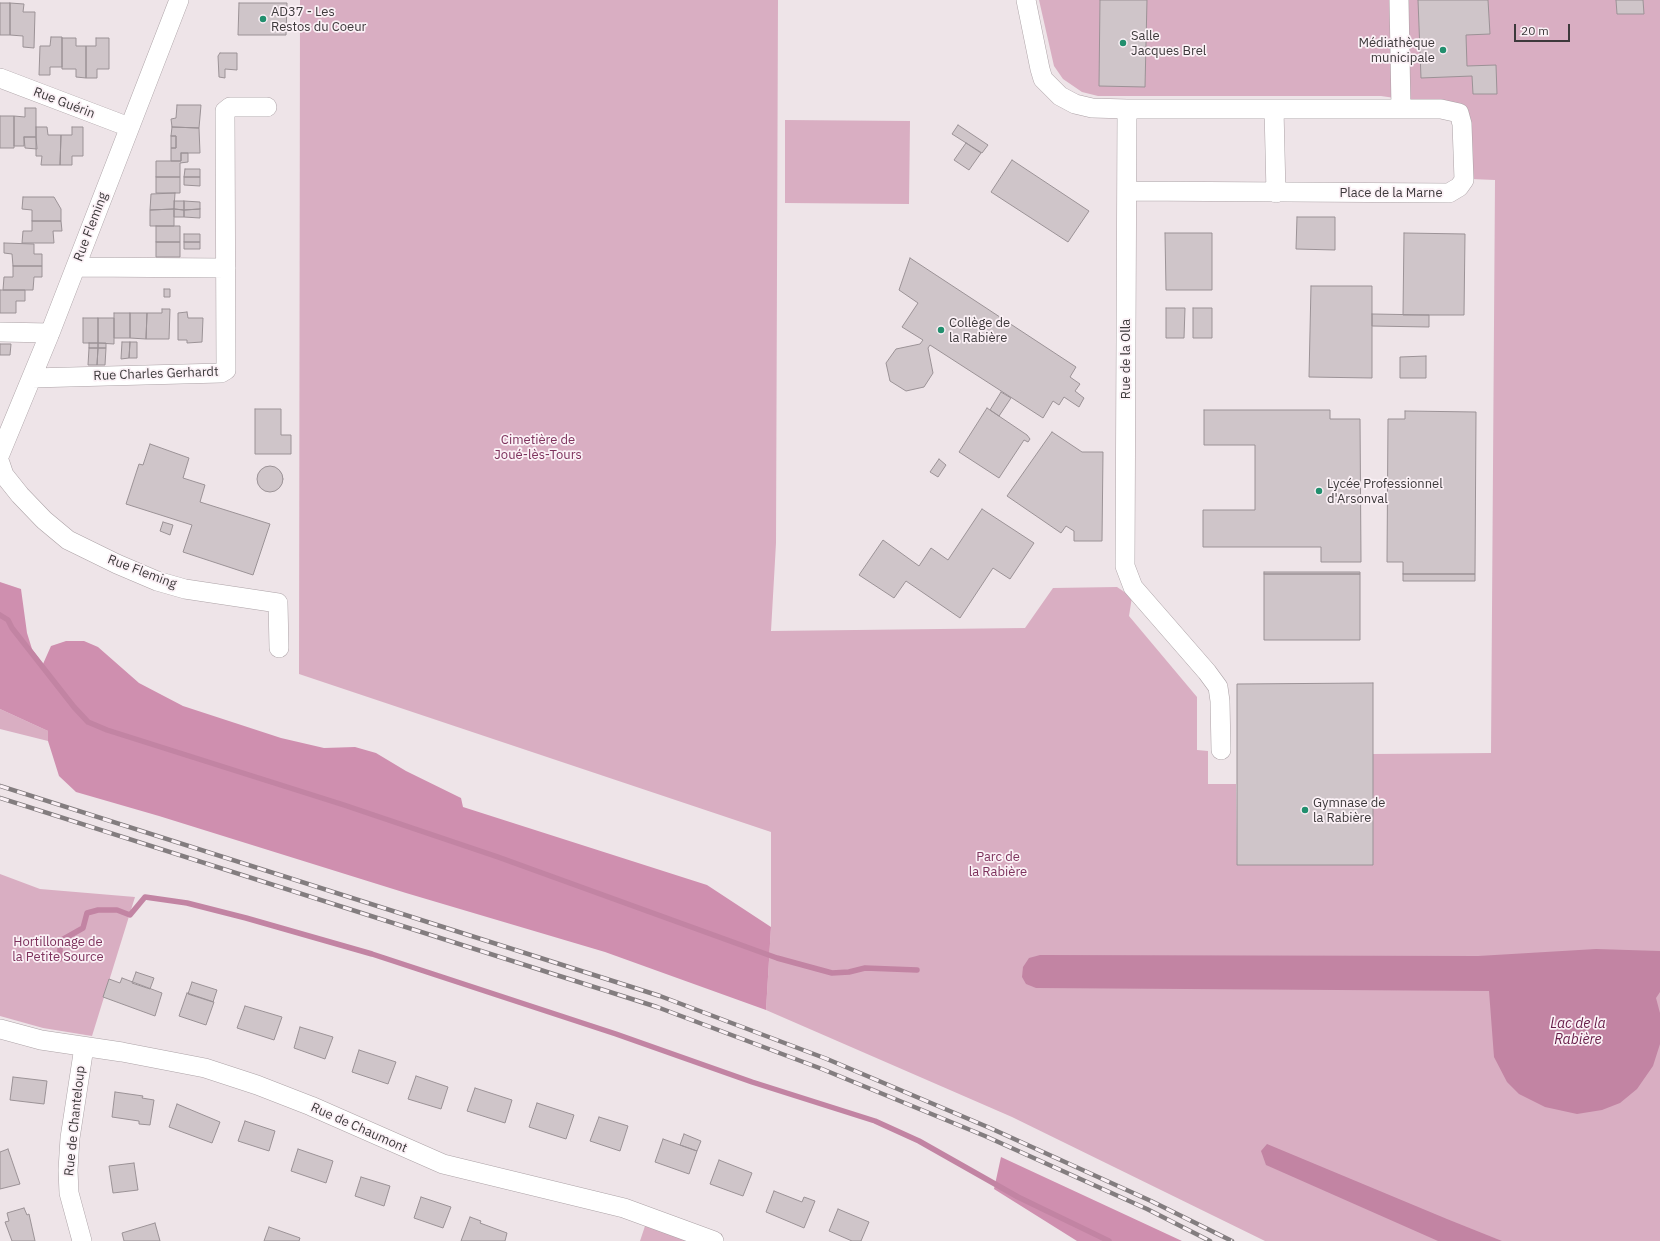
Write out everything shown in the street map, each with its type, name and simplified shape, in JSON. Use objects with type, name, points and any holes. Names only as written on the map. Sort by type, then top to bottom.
[{"type":"street","name":"Rue Fleming","points":[[0,454],[50,333],[179,0]]},
{"type":"street","points":[[1026,0],[1043,79],[1060,96],[1075,104],[1092,108],[1127,109]]},
{"type":"street","points":[[1399,0],[1401,108]]},
{"type":"street","name":"Rue Guérin","points":[[0,78],[129,127]]},
{"type":"street","name":"Rue Charles Gerhardt","points":[[32,378],[221,373],[226,370],[225,110],[230,107],[267,107]]},
{"type":"street","name":"Place de la Marne","points":[[1127,109],[1441,109],[1459,113],[1462,124],[1464,180],[1459,187],[1449,193],[1127,191]]},
{"type":"street","name":"Rue de la Olla","points":[[1127,109],[1125,566],[1133,587],[1207,672],[1218,687],[1220,701],[1221,750]]},
{"type":"street","points":[[1274,109],[1276,193]]},
{"type":"street","points":[[76,267],[226,268]]},
{"type":"street","points":[[0,332],[50,333]]},
{"type":"street","name":"Rue Fleming","points":[[0,463],[4,475],[20,495],[44,520],[68,540],[117,564],[157,581],[185,588],[278,603],[279,648]]},
{"type":"street","name":"Rue de Chaumont","points":[[0,1029],[41,1040],[122,1052],[205,1068],[257,1084],[443,1164],[624,1208],[714,1241]]},
{"type":"street","name":"Rue de Chanteloup","points":[[82,1241],[69,1193],[68,1170],[70,1138],[84,1047]]},
{"type":"green space","name":"Parc de la Rabière","points":[[300,0],[778,0],[776,543],[771,631],[1025,628],[1053,588],[1117,587],[1132,597],[1129,616],[1197,697],[1197,750],[1208,751],[1208,784],[1236,784],[1237,865],[1373,865],[1373,754],[1491,753],[1495,180],[1471,179],[1471,127],[1423,102],[1381,96],[1098,96],[1082,92],[1063,79],[1054,66],[1039,0],[1660,0],[1660,1241],[1265,1241],[1012,1117],[766,1010],[771,927],[771,832],[299,674]]},
{"type":"green space","points":[[785,120],[910,121],[909,204],[785,203]]},
{"type":"green space","points":[[0,709],[48,731],[48,741],[0,729]]},
{"type":"green space","name":"Hortillonage de la Petite Source","points":[[0,874],[40,889],[135,897],[92,1036],[43,1028],[0,1016]]},
{"type":"green space","points":[[646,1223],[691,1241],[640,1241]]},
{"type":"shaded area","points":[[0,582],[21,589],[27,633],[32,649],[43,664],[51,646],[66,641],[84,641],[98,647],[139,683],[183,706],[281,738],[324,748],[355,747],[376,753],[406,771],[461,798],[463,807],[707,885],[771,927],[766,1010],[605,952],[76,792],[59,776],[48,741],[48,731],[0,709]]},
{"type":"shaded area","points":[[1001,1157],[1182,1241],[1077,1241],[994,1189]]},
{"type":"water","name":"Lac de la Rabière","points":[[1596,949],[1660,951],[1660,992],[1656,998],[1660,1013],[1660,1044],[1653,1066],[1637,1089],[1620,1103],[1602,1110],[1577,1114],[1545,1107],[1519,1094],[1507,1082],[1494,1057],[1489,991],[1036,988],[1026,984],[1022,977],[1023,967],[1029,958],[1040,955],[1478,956]]},
{"type":"water","points":[[1267,1144],[1502,1241],[1438,1241],[1266,1165],[1261,1151]]},
{"type":"building","name":"Salle Jacques Brel","points":[[1100,0],[1147,0],[1145,87],[1099,86]]},
{"type":"building","name":"Médiathèque municipale","points":[[1418,0],[1488,0],[1490,34],[1466,35],[1467,66],[1496,65],[1497,94],[1473,94],[1472,76],[1421,78]]},
{"type":"building","points":[[1616,0],[1643,0],[1644,14],[1617,14]]},
{"type":"building","points":[[0,3],[10,3],[10,35],[0,35]]},
{"type":"building","points":[[10,3],[24,4],[23,12],[35,12],[34,48],[23,47],[23,36],[10,35]]},
{"type":"building","name":"AD37 - Les Restos du Coeur","points":[[239,3],[287,3],[286,35],[238,35]]},
{"type":"building","points":[[51,37],[62,37],[62,67],[50,67],[50,75],[39,75],[40,46],[50,46]]},
{"type":"building","points":[[62,38],[76,38],[76,46],[86,46],[86,78],[76,77],[76,69],[62,69]]},
{"type":"building","points":[[96,38],[109,38],[109,69],[97,69],[97,78],[86,78],[86,46],[96,46]]},
{"type":"building","points":[[220,53],[237,53],[237,70],[225,69],[225,78],[219,77],[218,56]]},
{"type":"building","points":[[177,105],[201,105],[199,128],[172,127],[171,119],[176,118]]},
{"type":"building","points":[[25,108],[36,108],[36,137],[24,137],[24,146],[14,146],[14,116],[25,117]]},
{"type":"building","points":[[0,116],[14,116],[14,148],[0,148]]},
{"type":"building","points":[[958,125],[988,145],[982,153],[952,134]]},
{"type":"building","points":[[36,127],[47,127],[48,135],[61,135],[60,165],[41,165],[42,156],[36,156]]},
{"type":"building","points":[[72,127],[83,127],[83,156],[72,156],[72,165],[60,165],[61,135],[72,135]]},
{"type":"building","points":[[172,127],[199,128],[200,153],[181,153],[181,161],[171,161],[171,148],[176,148],[176,136],[171,136]]},
{"type":"building","points":[[171,136],[176,136],[176,148],[171,148]]},
{"type":"building","points":[[24,137],[36,137],[37,149],[25,148]]},
{"type":"building","points":[[966,143],[981,153],[969,170],[954,160]]},
{"type":"building","points":[[181,153],[188,153],[188,162],[180,163],[180,177],[156,177],[156,161],[181,161]]},
{"type":"building","points":[[1012,160],[1089,211],[1068,242],[991,192]]},
{"type":"building","points":[[185,169],[200,169],[200,177],[184,177]]},
{"type":"building","points":[[156,177],[180,177],[180,193],[156,193]]},
{"type":"building","points":[[184,177],[200,177],[200,186],[184,185]]},
{"type":"building","points":[[175,193],[174,209],[150,210],[151,194]]},
{"type":"building","points":[[23,197],[54,197],[61,209],[61,221],[32,221],[32,210],[22,209]]},
{"type":"building","points":[[174,201],[184,201],[184,210],[174,209]]},
{"type":"building","points":[[184,201],[200,202],[200,209],[184,210]]},
{"type":"building","points":[[174,209],[174,226],[150,226],[150,210]]},
{"type":"building","points":[[174,209],[184,210],[184,217],[174,217]]},
{"type":"building","points":[[200,209],[200,218],[184,217],[184,210]]},
{"type":"building","points":[[1297,217],[1335,217],[1335,250],[1296,249]]},
{"type":"building","points":[[32,221],[61,221],[62,231],[53,231],[54,243],[22,243],[23,231],[32,231]]},
{"type":"building","points":[[156,226],[180,226],[180,242],[156,242]]},
{"type":"building","points":[[1165,233],[1212,233],[1212,290],[1166,290]]},
{"type":"building","points":[[1404,233],[1465,234],[1464,315],[1403,315]]},
{"type":"building","points":[[184,234],[200,234],[200,242],[184,242]]},
{"type":"building","points":[[156,242],[180,242],[180,257],[156,257]]},
{"type":"building","points":[[184,242],[200,242],[200,249],[184,249]]},
{"type":"building","points":[[4,243],[34,244],[34,254],[42,254],[42,266],[13,266],[12,254],[4,253]]},
{"type":"building","points":[[910,258],[1076,367],[1070,377],[1080,384],[1075,391],[1084,398],[1079,407],[1064,397],[1059,405],[1053,401],[1043,418],[930,345],[928,348],[933,373],[924,387],[906,391],[890,381],[886,363],[896,349],[920,344],[923,340],[902,327],[918,303],[899,290]]},
{"type":"building","points":[[13,266],[42,266],[42,277],[34,277],[33,290],[3,290],[4,277],[13,277]]},
{"type":"building","points":[[1311,286],[1372,286],[1372,378],[1309,377]]},
{"type":"building","points":[[164,289],[170,289],[170,297],[164,297]]},
{"type":"building","points":[[0,290],[25,290],[25,301],[16,301],[16,313],[0,313]]},
{"type":"building","points":[[1166,308],[1185,308],[1184,338],[1166,338]]},
{"type":"building","points":[[1193,308],[1212,308],[1212,338],[1193,338]]},
{"type":"building","points":[[162,309],[170,309],[169,339],[146,339],[147,313],[162,313]]},
{"type":"building","points":[[187,312],[188,318],[203,318],[202,342],[187,343],[187,340],[178,340],[178,313]]},
{"type":"building","points":[[114,313],[130,313],[130,338],[114,338]]},
{"type":"building","points":[[130,313],[147,313],[146,339],[130,338]]},
{"type":"building","points":[[1372,314],[1429,315],[1429,327],[1372,326]]},
{"type":"building","points":[[83,318],[98,318],[98,343],[83,343]]},
{"type":"building","points":[[98,318],[114,318],[114,344],[98,343]]},
{"type":"building","points":[[122,342],[130,342],[129,358],[121,359]]},
{"type":"building","points":[[130,342],[137,342],[137,358],[129,358]]},
{"type":"building","points":[[89,343],[98,343],[98,348],[89,348]]},
{"type":"building","points":[[98,343],[106,343],[106,348],[98,348]]},
{"type":"building","points":[[0,344],[11,344],[10,355],[0,355]]},
{"type":"building","points":[[89,348],[98,348],[97,365],[88,365]]},
{"type":"building","points":[[98,348],[106,348],[105,365],[97,365]]},
{"type":"building","points":[[1426,356],[1426,378],[1400,378],[1400,357]]},
{"type":"building","points":[[1001,392],[1011,398],[999,416],[990,410]]},
{"type":"building","points":[[987,408],[1027,435],[1030,439],[1028,442],[1024,440],[999,478],[959,452]]},
{"type":"building","points":[[255,409],[281,409],[281,435],[291,435],[291,454],[255,454]]},
{"type":"building","points":[[1204,410],[1330,410],[1330,419],[1360,419],[1361,562],[1321,562],[1321,547],[1203,547],[1203,510],[1255,510],[1255,445],[1204,445]]},
{"type":"building","points":[[1405,411],[1476,412],[1475,574],[1403,574],[1403,562],[1387,562],[1388,419],[1405,419]]},
{"type":"building","points":[[1052,432],[1082,452],[1103,452],[1102,541],[1074,541],[1074,531],[1066,526],[1061,533],[1007,496]]},
{"type":"building","points":[[150,444],[189,458],[183,478],[205,485],[200,502],[270,524],[253,575],[183,552],[192,525],[126,504],[139,464],[143,465]]},
{"type":"building","points":[[939,459],[946,465],[938,477],[930,472]]},
{"type":"building","points":[[270,466],[279,470],[283,479],[279,488],[270,492],[261,488],[257,479],[261,470]]},
{"type":"building","points":[[982,509],[1034,543],[1010,579],[993,568],[960,618],[906,581],[894,598],[859,575],[883,540],[919,566],[931,548],[948,560]]},
{"type":"building","points":[[163,522],[173,525],[170,535],[160,531]]},
{"type":"building","points":[[1264,572],[1360,572],[1360,574],[1264,574]]},
{"type":"building","points":[[1264,574],[1360,574],[1360,640],[1264,640]]},
{"type":"building","points":[[1403,574],[1475,574],[1475,581],[1403,581]]},
{"type":"building","name":"Gymnase de la Rabière","points":[[1373,683],[1373,865],[1237,865],[1237,684]]},
{"type":"building","points":[[136,972],[154,978],[150,989],[132,983]]},
{"type":"building","points":[[122,978],[162,993],[155,1016],[103,997],[109,979],[120,983]]},
{"type":"building","points":[[192,982],[217,990],[213,1002],[188,994]]},
{"type":"building","points":[[187,993],[214,1002],[206,1025],[179,1016]]},
{"type":"building","points":[[245,1006],[282,1017],[274,1040],[237,1028]]},
{"type":"building","points":[[300,1027],[333,1037],[325,1059],[294,1048]]},
{"type":"building","points":[[359,1050],[396,1062],[388,1084],[352,1072]]},
{"type":"building","points":[[416,1076],[448,1087],[441,1109],[408,1099]]},
{"type":"building","points":[[13,1077],[47,1081],[44,1104],[10,1100]]},
{"type":"building","points":[[475,1088],[512,1100],[505,1123],[467,1111]]},
{"type":"building","points":[[115,1092],[143,1096],[142,1098],[154,1100],[150,1125],[139,1124],[139,1121],[112,1117]]},
{"type":"building","points":[[537,1103],[574,1115],[566,1139],[529,1127]]},
{"type":"building","points":[[177,1104],[220,1122],[212,1143],[169,1127]]},
{"type":"building","points":[[599,1117],[628,1126],[620,1151],[590,1141]]},
{"type":"building","points":[[245,1121],[275,1131],[269,1151],[238,1141]]},
{"type":"building","points":[[684,1134],[701,1141],[697,1151],[680,1145]]},
{"type":"building","points":[[663,1139],[697,1151],[689,1174],[655,1162]]},
{"type":"building","points":[[8,1149],[20,1184],[0,1189],[0,1152]]},
{"type":"building","points":[[298,1149],[333,1161],[326,1183],[291,1171]]},
{"type":"building","points":[[719,1160],[752,1173],[743,1196],[710,1184]]},
{"type":"building","points":[[134,1163],[138,1190],[113,1193],[109,1166]]},
{"type":"building","points":[[361,1177],[390,1186],[384,1206],[355,1196]]},
{"type":"building","points":[[774,1191],[802,1202],[804,1197],[815,1201],[804,1228],[766,1212]]},
{"type":"building","points":[[421,1197],[451,1207],[443,1228],[414,1218]]},
{"type":"building","points":[[24,1208],[27,1215],[29,1214],[35,1241],[12,1241],[5,1222],[9,1221],[7,1213]]},
{"type":"building","points":[[838,1209],[869,1222],[861,1241],[852,1241],[829,1231]]},
{"type":"building","points":[[470,1217],[481,1221],[480,1223],[507,1233],[505,1241],[461,1241]]},
{"type":"building","points":[[155,1223],[160,1241],[124,1241],[122,1233]]},
{"type":"building","points":[[269,1227],[300,1238],[299,1241],[264,1241]]},
{"type":"waterway","points":[[0,615],[8,620],[12,628],[74,707],[88,722],[107,730],[344,805],[498,857],[777,958],[832,973],[849,972],[865,968],[917,970]]},
{"type":"waterway","points":[[60,959],[60,941],[83,928],[87,913],[98,910],[117,910],[130,915],[145,897],[187,903],[246,918],[372,954],[616,1034],[752,1082],[875,1121],[919,1141],[1018,1197],[1109,1241]]},
{"type":"railway","points":[[0,786],[660,996],[827,1059],[990,1128],[1151,1201],[1232,1241]]},
{"type":"railway","points":[[0,798],[657,1007],[822,1069],[985,1136],[1147,1209],[1210,1241]]},
{"type":"place","name":"AD37 - Les Restos du Coeur","points":[[263,19]]},
{"type":"place","name":"Salle Jacques Brel","points":[[1123,43]]},
{"type":"place","name":"Médiathèque municipale","points":[[1443,50]]},
{"type":"place","name":"Collège de la Rabière","points":[[941,330]]},
{"type":"place","name":"Lycée Professionnel d'Arsonval","points":[[1319,491]]},
{"type":"place","name":"Gymnase de la Rabière","points":[[1305,810]]},
{"type":"park label","name":"Cimetière de Joué-lès-Tours","points":[[538,448]]}]
